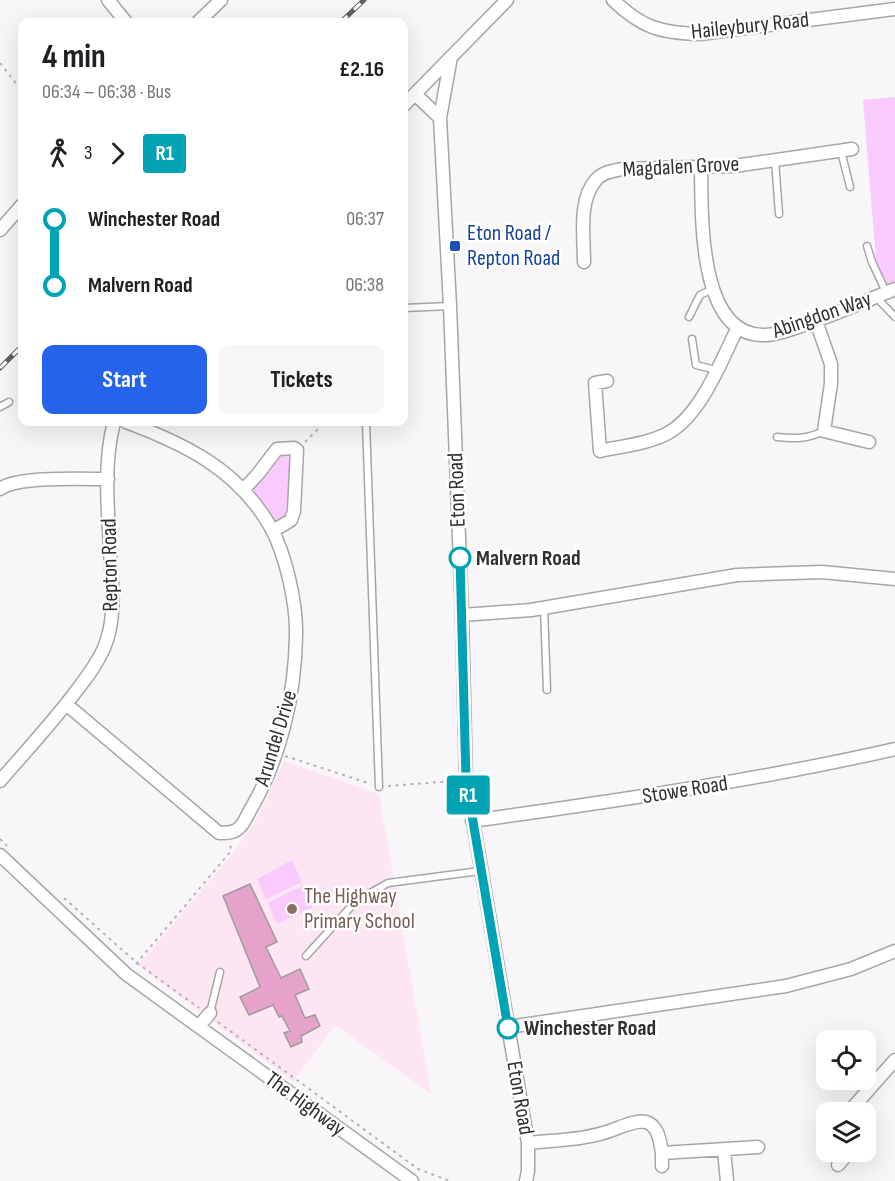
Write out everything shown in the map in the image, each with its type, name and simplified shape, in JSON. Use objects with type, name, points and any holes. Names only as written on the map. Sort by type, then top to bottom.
[{"type":"street","points":[[108,0],[123,18]]},
{"type":"street","points":[[202,18],[221,0]]},
{"type":"street","points":[[408,101],[507,0]]},
{"type":"street","name":"Haileybury Road","points":[[614,0],[626,12],[646,25],[669,33],[690,34],[895,9]]},
{"type":"street","name":"Eton Road","points":[[451,57],[440,118],[450,306],[466,780],[528,1143],[526,1181]]},
{"type":"street","points":[[415,94],[440,118]]},
{"type":"street","name":"Magdalen Grove","points":[[584,262],[585,211],[588,194],[596,179],[608,172],[622,169],[734,166],[846,150]]},
{"type":"street","name":"Abingdon Way","points":[[701,168],[702,225],[706,258],[713,289],[724,314],[737,329],[766,335],[816,321],[886,293]]},
{"type":"street","points":[[0,230],[18,210]]},
{"type":"street","points":[[816,321],[831,364],[831,383],[824,431],[869,442]]},
{"type":"street","points":[[607,381],[595,383],[600,451],[648,441],[668,433],[685,421],[699,402],[737,329]]},
{"type":"street","name":"Repton Road","points":[[0,781],[66,704],[93,669],[104,647],[111,621],[113,598],[108,479],[109,443],[113,426]]},
{"type":"street","name":"Arundel Drive","points":[[137,426],[166,437],[203,456],[244,489],[273,531],[289,576],[296,634],[292,694],[276,753],[261,791],[240,828],[228,833]]},
{"type":"street","points":[[244,489],[277,449],[294,448],[297,450],[294,511],[291,520],[273,531]]},
{"type":"street","points":[[1,486],[23,481],[108,479]]},
{"type":"street","points":[[462,615],[544,608],[737,575],[822,572],[895,579]]},
{"type":"street","points":[[66,704],[219,833],[228,833]]},
{"type":"street","name":"Stowe Road","points":[[472,821],[684,791],[805,770],[895,749]]},
{"type":"street","name":"The Highway","points":[[0,855],[126,974],[412,1181]]},
{"type":"street","points":[[508,1027],[786,986],[851,969],[895,951]]},
{"type":"street","points":[[199,1026],[210,1013]]},
{"type":"street","points":[[858,1102],[895,1060]]},
{"type":"street","points":[[528,1143],[602,1134],[628,1124],[645,1122],[655,1127],[660,1140],[662,1159],[758,1147]]},
{"type":"street","points":[[724,1150],[727,1181]]},
{"type":"lane","points":[[846,150],[850,187]]},
{"type":"lane","points":[[775,160],[779,214]]},
{"type":"lane","points":[[867,246],[895,317]]},
{"type":"lane","points":[[689,317],[700,295],[713,289]]},
{"type":"lane","points":[[408,308],[450,306]]},
{"type":"lane","points":[[692,339],[696,365],[716,370]]},
{"type":"lane","points":[[0,407],[9,402]]},
{"type":"lane","points":[[366,426],[379,787]]},
{"type":"lane","points":[[777,437],[797,440],[824,431]]},
{"type":"lane","points":[[544,608],[547,690]]},
{"type":"lane","points":[[306,956],[356,901],[388,884],[480,871]]},
{"type":"lane","points":[[210,1013],[220,972]]},
{"type":"path","points":[[0,63],[18,86]]},
{"type":"path","points":[[297,450],[320,426]]},
{"type":"path","points":[[126,974],[231,851],[228,833]]},
{"type":"shaded area","points":[[895,97],[895,300],[876,260],[863,100]]},
{"type":"shaded area","points":[[292,455],[289,516],[272,525],[251,492],[253,485],[279,456]]},
{"type":"shaded area","name":"The Highway Primary School","points":[[284,761],[379,794],[431,1094],[335,1025],[293,1082],[138,965],[233,853],[255,822]]},
{"type":"shaded area","points":[[292,860],[302,882],[266,899],[257,879]]},
{"type":"shaded area","points":[[304,885],[313,907],[277,924],[268,903]]},
{"type":"building","points":[[250,884],[277,942],[266,947],[281,978],[300,969],[309,989],[295,995],[305,1018],[315,1015],[320,1026],[301,1036],[302,1042],[291,1047],[284,1033],[290,1031],[273,1005],[249,1015],[240,997],[260,987],[223,896]]},
{"type":"railway","points":[[345,18],[364,0]]},
{"type":"railway","points":[[0,368],[18,350]]},
{"type":"bus line","name":"R1","points":[[460,558],[466,780],[508,1028]]},
{"type":"place","name":"Eton Road / Repton Road","points":[[455,246]]},
{"type":"place","name":"Malvern Road","points":[[460,558]]},
{"type":"place","name":"The Highway Primary School","points":[[292,909]]},
{"type":"place","name":"Winchester Road","points":[[508,1028]]}]
